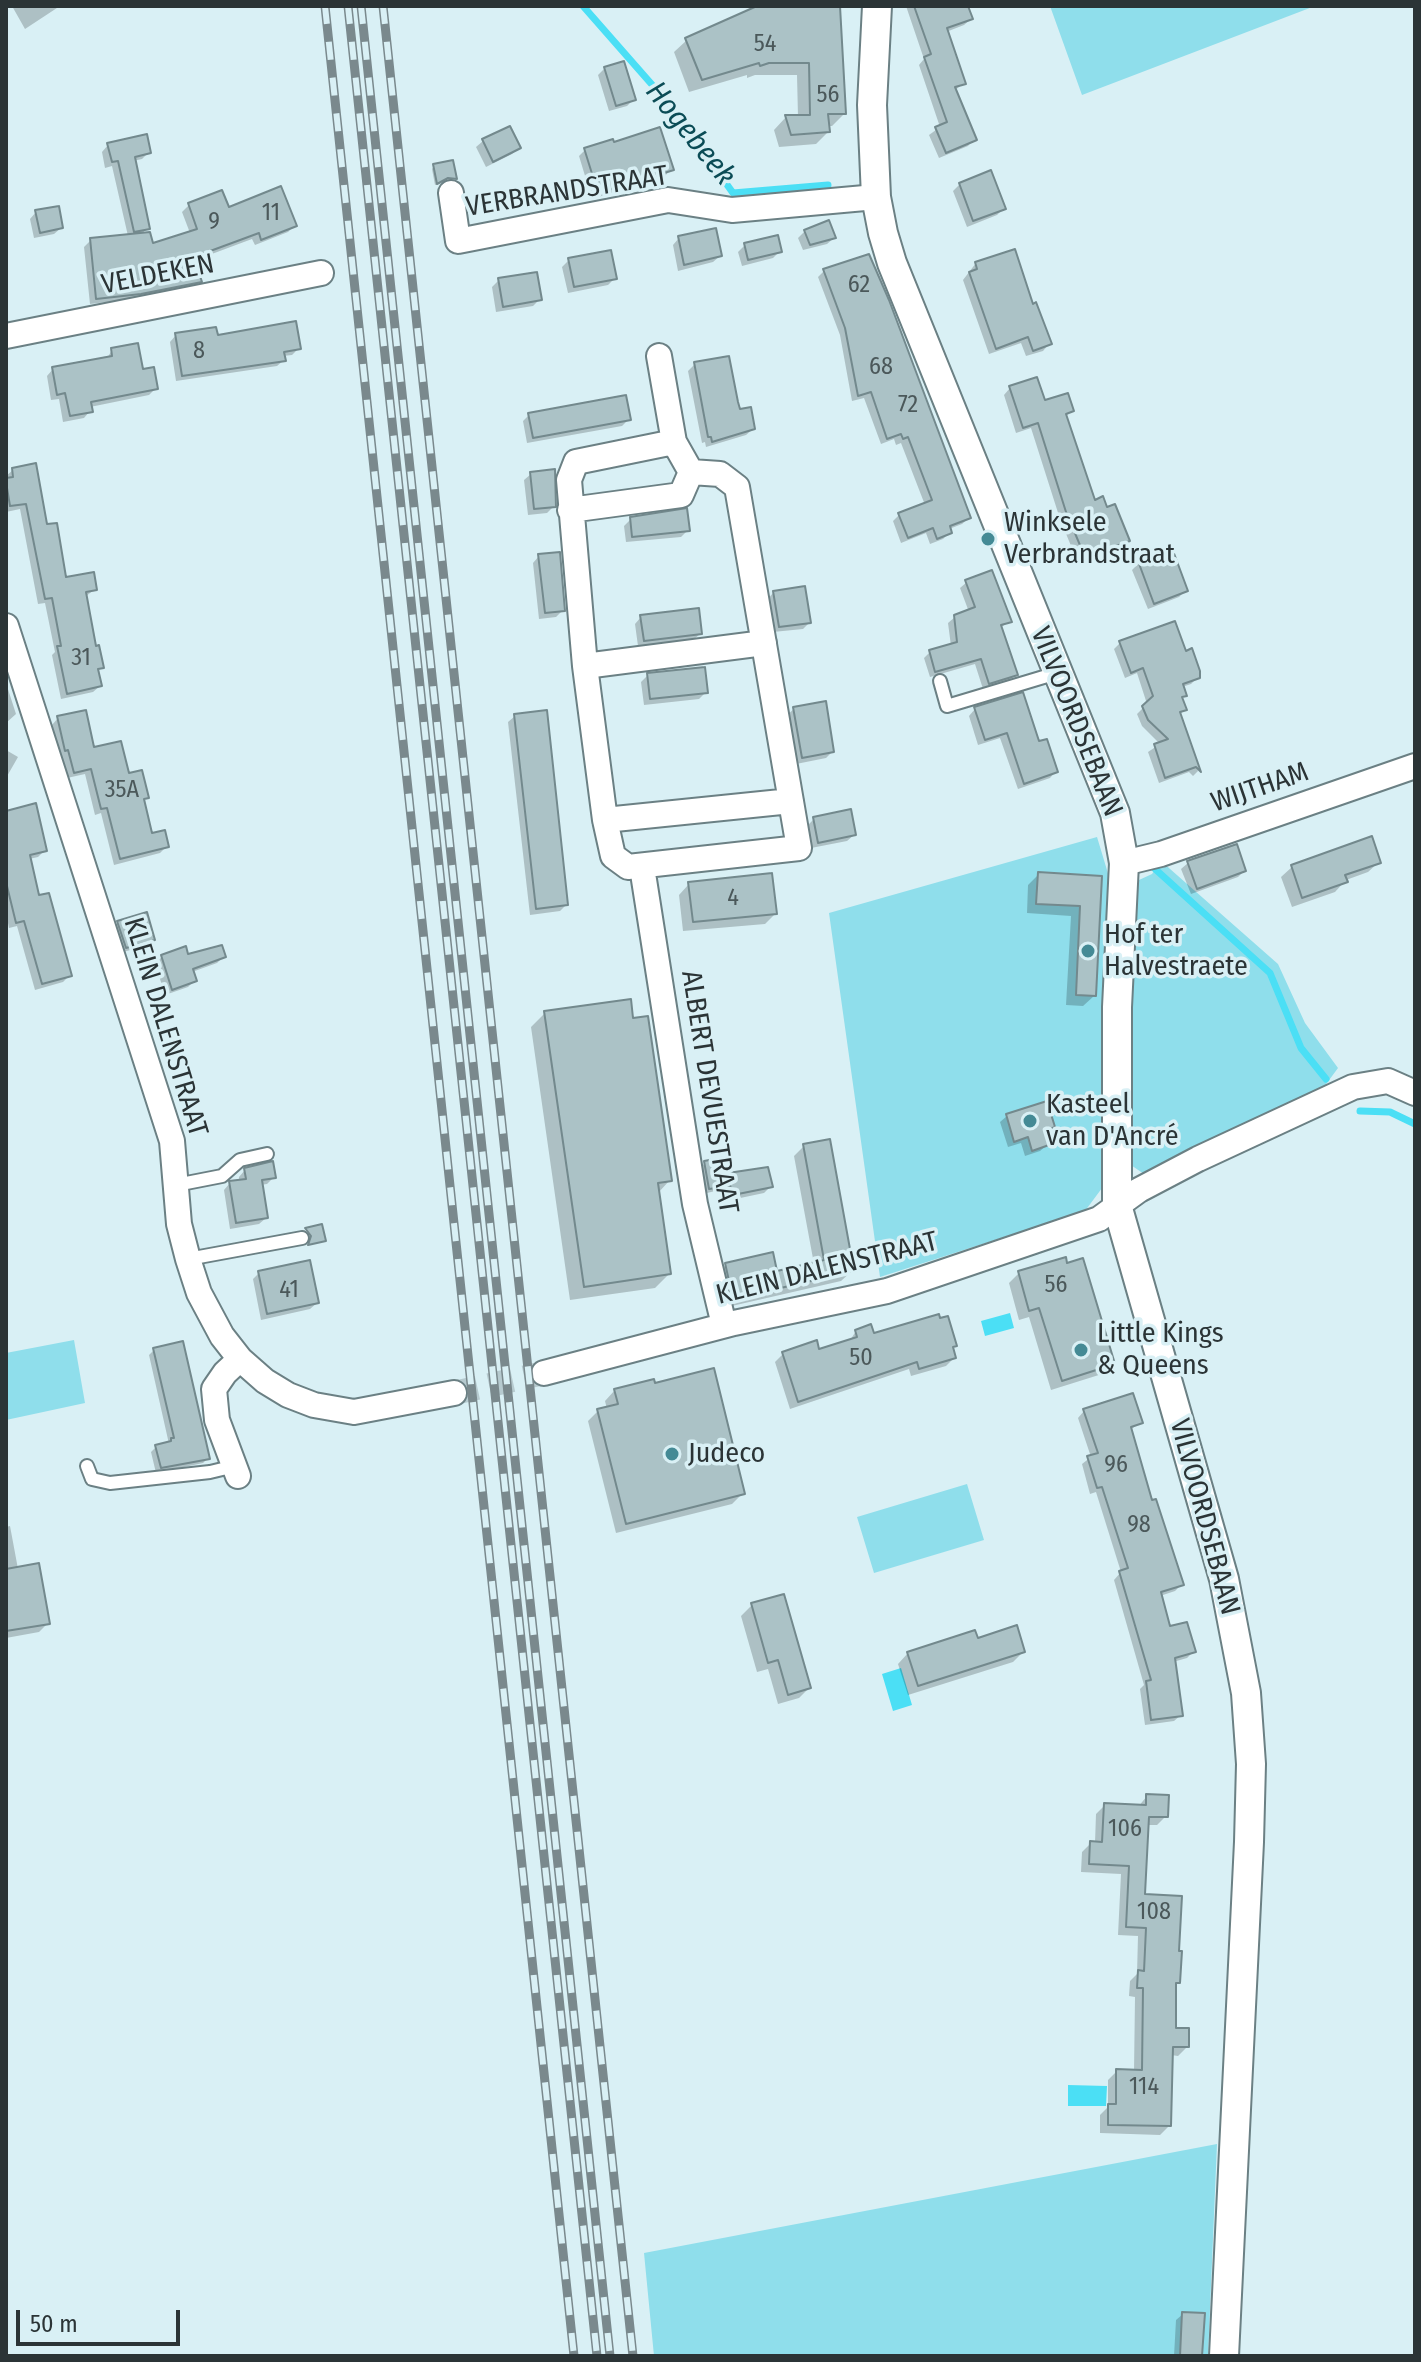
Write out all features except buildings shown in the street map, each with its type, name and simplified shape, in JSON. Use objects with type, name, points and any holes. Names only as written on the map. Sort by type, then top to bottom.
[{"type":"street","name":"VILVOORDSEBAAN","points":[[877,6],[872,105],[876,197],[892,263],[1115,813],[1124,863],[1117,1007],[1117,1205],[1224,1579],[1246,1693],[1251,1764],[1224,2356]]},
{"type":"street","name":"VERBRANDSTRAAT","points":[[451,193],[458,241],[668,200],[732,210],[876,197]]},
{"type":"street","name":"VELDEKEN","points":[[6,336],[321,273]]},
{"type":"street","points":[[659,356],[674,442],[691,472]]},
{"type":"street","points":[[674,442],[576,462],[569,480],[585,666],[605,820],[613,856],[628,867],[799,848],[737,487],[720,474],[691,472]]},
{"type":"street","points":[[570,510],[681,495],[691,472]]},
{"type":"street","name":"KLEIN DALENSTRAAT","points":[[6,626],[11,658],[172,1141],[179,1224],[188,1259],[199,1293],[222,1336],[240,1359],[265,1381],[288,1395],[314,1405],[354,1412],[454,1393]]},
{"type":"street","points":[[585,666],[764,643]]},
{"type":"street","name":"WIJTHAM","points":[[1124,863],[1161,854],[1415,766]]},
{"type":"street","points":[[605,820],[791,801]]},
{"type":"street","name":"ALBERT DEVUESTRAAT","points":[[642,867],[695,1204],[724,1325]]},
{"type":"street","name":"KLEIN DALENSTRAAT","points":[[544,1373],[724,1325],[887,1291],[1099,1219],[1139,1190],[1198,1159],[1353,1087],[1388,1081],[1415,1093]]},
{"type":"street","points":[[236,1471],[217,1420],[214,1389],[240,1359]]},
{"type":"lane","points":[[940,681],[947,706],[1057,673]]},
{"type":"lane","points":[[176,1185],[222,1176],[240,1160],[267,1154]]},
{"type":"lane","points":[[188,1259],[302,1238]]},
{"type":"lane","points":[[87,1466],[92,1479],[110,1483],[236,1471]]},
{"type":"shaded area","points":[[1050,6],[1315,6],[1082,95]]},
{"type":"shaded area","points":[[1097,837],[1110,880],[1108,1180],[1085,1211],[880,1277],[829,913]]},
{"type":"shaded area","points":[[1161,861],[1278,964],[1305,1023],[1338,1068],[1321,1091],[1144,1174],[1128,1163],[1127,1016],[1136,893],[1139,880],[1152,874]]},
{"type":"shaded area","points":[[1010,1313],[1014,1328],[985,1336],[981,1321]]},
{"type":"shaded area","points":[[74,1340],[85,1403],[6,1420],[6,1353]]},
{"type":"shaded area","points":[[967,1484],[984,1540],[874,1573],[857,1517]]},
{"type":"shaded area","points":[[901,1668],[912,1705],[893,1711],[882,1674]]},
{"type":"shaded area","points":[[1068,2085],[1107,2086],[1106,2106],[1068,2106]]},
{"type":"shaded area","points":[[1217,2144],[1208,2356],[654,2356],[644,2253]]},
{"type":"waterway","name":"Hogebeek","points":[[583,6],[669,104],[733,193],[828,185]]},
{"type":"waterway","name":"Hogebeek","points":[[1154,868],[1270,973],[1301,1048],[1326,1079]]},
{"type":"waterway","name":"Hogebeek","points":[[1360,1111],[1390,1112],[1415,1124]]},
{"type":"tunnel","points":[[454,1393],[544,1373]]},
{"type":"railway","points":[[325,6],[574,2356]]},
{"type":"railway","points":[[348,6],[597,2356]]},
{"type":"railway","points":[[361,6],[610,2356]]},
{"type":"railway","points":[[383,6],[633,2356]]},
{"type":"place","name":"Winksele Verbrandstraat","points":[[988,539]]},
{"type":"place","name":"Hof ter Halvestraete","points":[[1088,951]]},
{"type":"place","name":"Kasteel van D'Ancré","points":[[1030,1121]]},
{"type":"place","name":"Little Kings & Queens","points":[[1081,1350]]},
{"type":"place","name":"Judeco","points":[[672,1454]]}]
